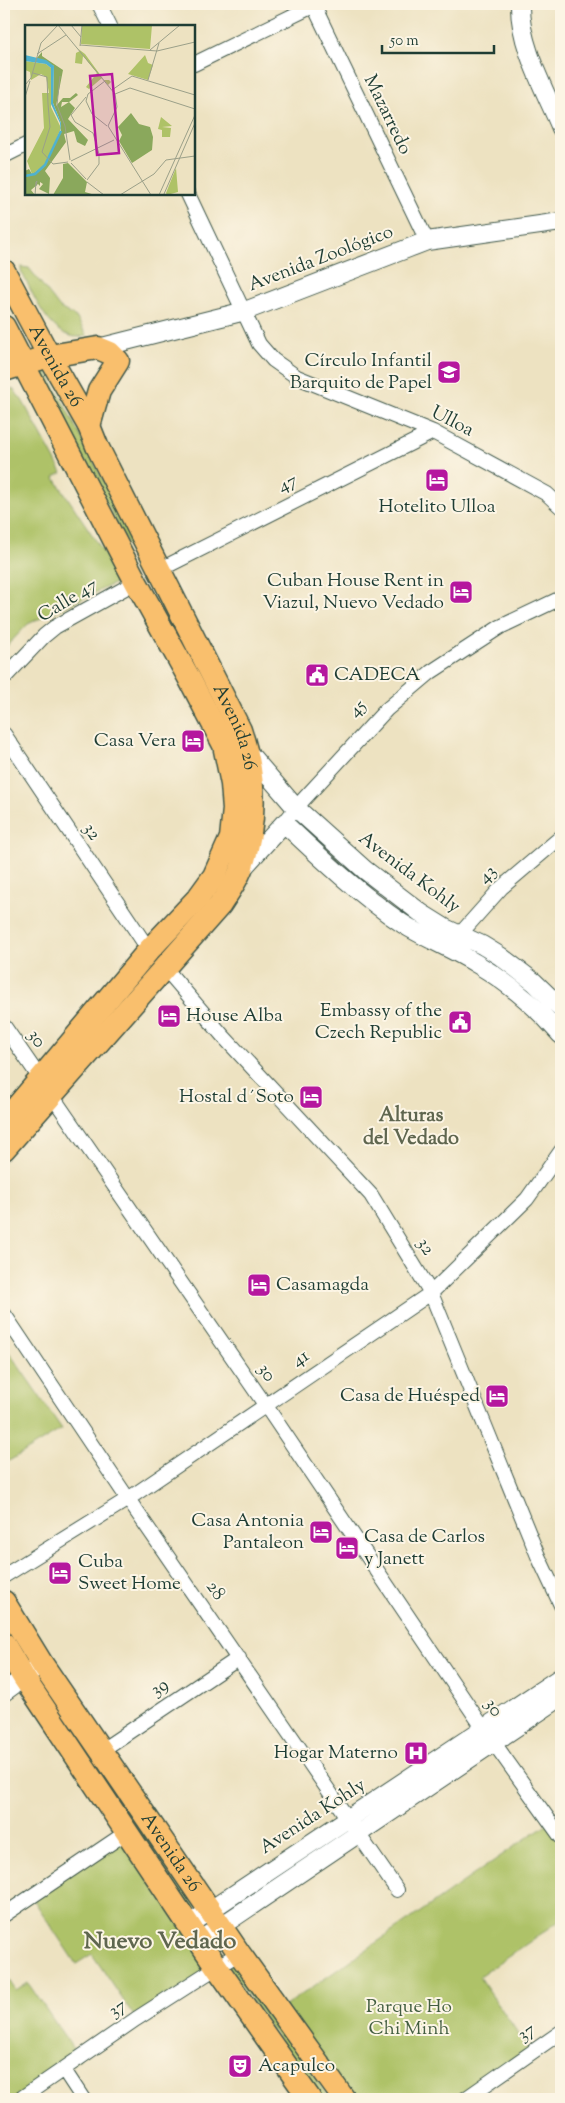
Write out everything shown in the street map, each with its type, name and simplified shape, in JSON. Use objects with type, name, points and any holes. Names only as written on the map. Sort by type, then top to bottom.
[{"type":"main road","name":"Avenida 26","points":[[4,270],[49,356],[89,426],[97,446],[161,569],[240,730],[252,772],[254,798],[250,835],[241,870],[220,905],[164,967],[46,1086],[4,1122]]},
{"type":"main road","name":"Avenida 26","points":[[4,327],[14,368],[136,582],[224,745],[232,784],[234,810],[231,838],[214,876],[198,898],[149,950],[46,1086],[4,1149]]},
{"type":"main road","points":[[14,368],[49,356],[98,348],[110,353],[118,361],[99,392],[89,426]]},
{"type":"main road","name":"Avenida 26","points":[[4,1602],[42,1664],[239,1953],[344,2099]]},
{"type":"main road","name":"Avenida 26","points":[[4,1644],[24,1678],[216,1966],[310,2099]]},
{"type":"street","points":[[99,4],[110,25]]},
{"type":"street","points":[[195,64],[315,4]]},
{"type":"street","name":"Mazarredo","points":[[315,4],[427,242]]},
{"type":"street","points":[[520,4],[523,37],[561,128]]},
{"type":"street","points":[[4,156],[25,146]]},
{"type":"street","name":"Ulloa","points":[[188,195],[259,344],[273,360],[297,377],[433,432],[547,494],[561,507]]},
{"type":"street","name":"Avenida Zoológico","points":[[98,348],[245,311],[427,242],[561,222]]},
{"type":"street","points":[[118,361],[130,340]]},
{"type":"street","name":"47","points":[[161,569],[433,432]]},
{"type":"street","name":"Calle 47","points":[[4,678],[44,636],[56,627],[136,582]]},
{"type":"street","name":"45","points":[[241,870],[386,710],[432,672],[500,627],[561,598]]},
{"type":"street","name":"32","points":[[4,734],[149,950]]},
{"type":"street","name":"Avenida Kohly","points":[[247,751],[296,808],[365,870],[421,913],[476,962],[497,976],[530,1003],[561,1035]]},
{"type":"street","name":"Avenida Kohly","points":[[284,823],[352,885],[404,924],[453,941],[482,944],[500,956],[561,1008]]},
{"type":"street","name":"43","points":[[453,941],[501,888],[561,836]]},
{"type":"street","points":[[352,885],[365,870]]},
{"type":"street","name":"32","points":[[164,967],[224,1036],[371,1195],[431,1293],[538,1556],[561,1605]]},
{"type":"street","points":[[530,1003],[544,992]]},
{"type":"street","name":"30","points":[[4,1026],[266,1406],[489,1736]]},
{"type":"street","name":"41","points":[[4,1576],[128,1499],[431,1293],[527,1198],[561,1151]]},
{"type":"street","name":"28","points":[[4,1314],[128,1499],[397,1890]]},
{"type":"street","name":"39","points":[[102,1750],[239,1658]]},
{"type":"street","points":[[4,1692],[42,1664]]},
{"type":"street","name":"Avenida Kohly","points":[[216,1918],[358,1834],[489,1736],[561,1677]]},
{"type":"street","name":"Avenida Kohly","points":[[194,1933],[348,1818],[489,1736],[561,1697]]},
{"type":"street","points":[[489,1736],[561,1837]]},
{"type":"street","points":[[4,1915],[127,1832]]},
{"type":"street","name":"37","points":[[20,2099],[216,1966],[239,1953]]},
{"type":"street","name":"37","points":[[466,2099],[561,2032]]},
{"type":"street","points":[[64,2070],[84,2099]]},
{"type":"green space","points":[[21,267],[29,268],[60,308],[76,317],[87,336],[71,336],[54,326],[35,299],[21,271]]},
{"type":"green space","points":[[43,363],[229,726],[237,749],[245,794],[244,816],[234,859],[213,901],[50,1082],[209,897],[221,878],[237,841],[241,804],[240,785],[231,743],[35,366]]},
{"type":"green space","points":[[4,386],[13,389],[22,400],[62,473],[54,477],[122,580],[28,624],[4,649]]},
{"type":"green space","points":[[4,1345],[62,1429],[4,1464]]},
{"type":"green space","points":[[40,1677],[197,1909],[192,1912],[35,1680]]},
{"type":"green space","name":"Parque Ho Chi Minh","points":[[561,1814],[561,1920],[479,1977],[532,2053],[465,2099],[344,2099],[281,2009]]},
{"type":"green space","points":[[127,1832],[216,1966],[136,2019],[92,1954],[76,1964],[31,1896]]},
{"type":"green space","points":[[234,1963],[330,2099],[321,2099],[228,1967]]},
{"type":"green space","points":[[7,1977],[16,1991],[28,1983],[80,2059],[20,2099],[4,2099],[4,1979]]},
{"type":"place","name":"Círculo Infantil Barquito de Papel","points":[[449,372]]},
{"type":"place","name":"Hotelito Ulloa","points":[[437,480]]},
{"type":"place","name":"Cuban House Rent in Viazul, Nuevo Vedado","points":[[461,592]]},
{"type":"place","name":"CADECA","points":[[317,675]]},
{"type":"place","name":"Casa Vera","points":[[193,741]]},
{"type":"place","name":"House Alba","points":[[169,1016]]},
{"type":"place","name":"Embassy of the Czech Republic","points":[[460,1022]]},
{"type":"place","name":"Hostal d´Soto","points":[[311,1097]]},
{"type":"place","name":"Casamagda","points":[[259,1285]]},
{"type":"place","name":"Casa de Huésped","points":[[497,1396]]},
{"type":"place","name":"Casa Antonia Pantaleon","points":[[321,1532]]},
{"type":"place","name":"Casa de Carlos y Janett","points":[[347,1548]]},
{"type":"place","name":"Cuba Sweet Home","points":[[60,1573]]},
{"type":"place","name":"Hogar Materno","points":[[416,1753]]},
{"type":"place","name":"Acapulco","points":[[240,2066]]},
{"type":"district","name":"Alturas del Vedado","points":[[411,1128]]},
{"type":"district","name":"Nuevo Vedado","points":[[160,1942]]}]
